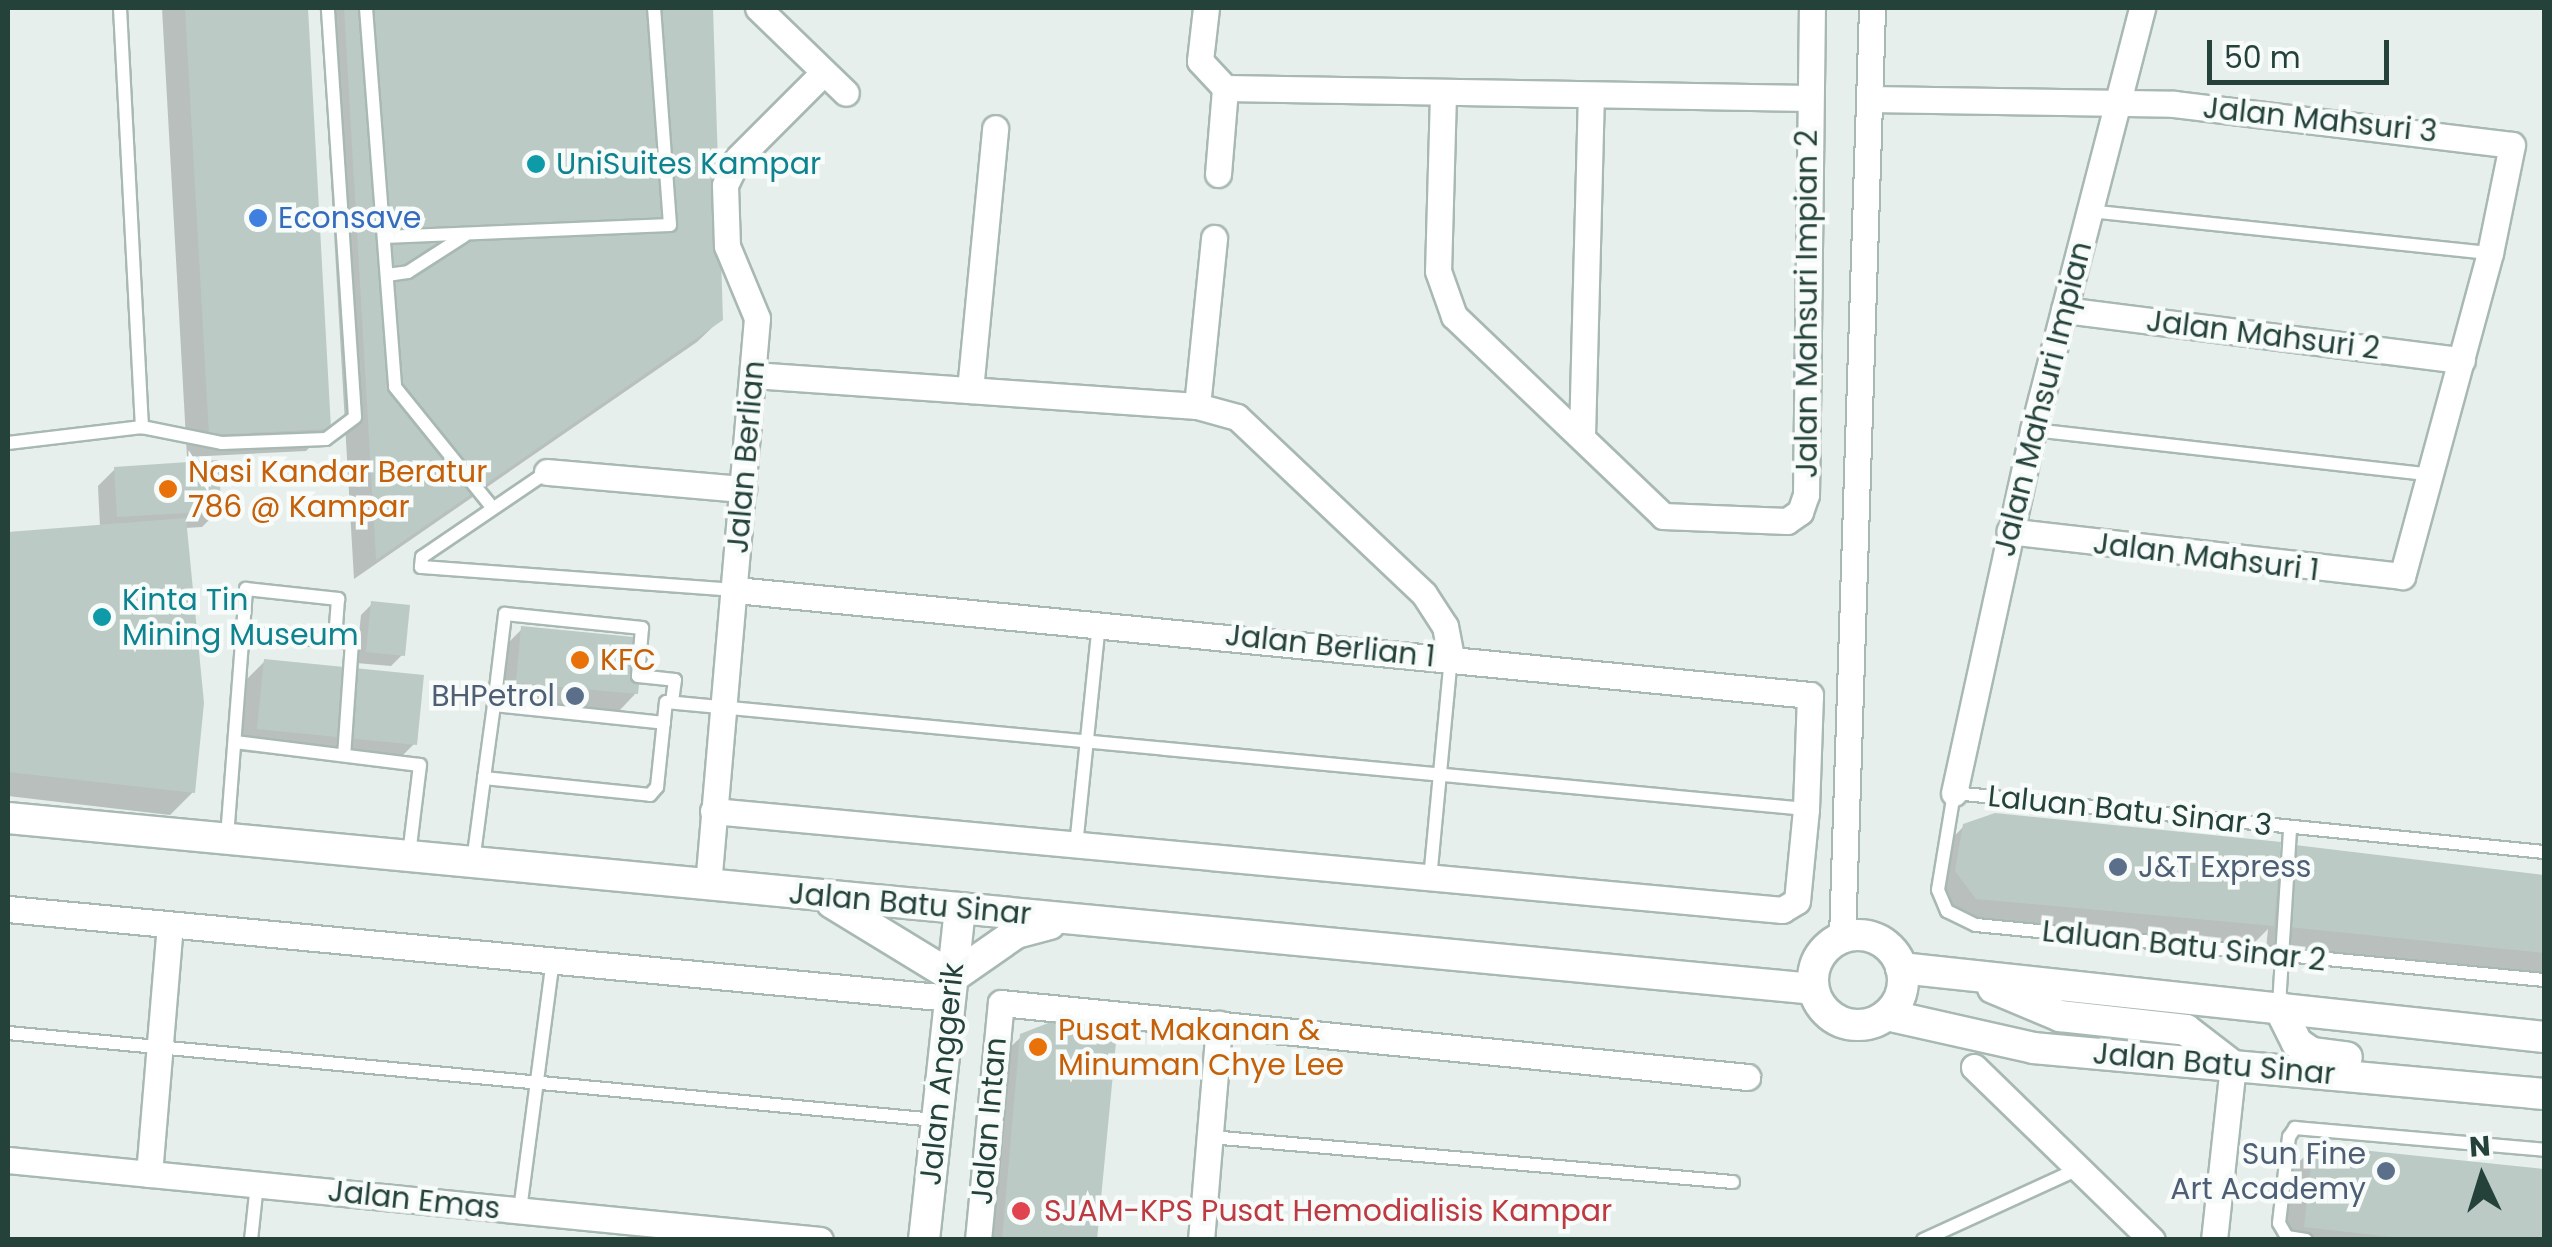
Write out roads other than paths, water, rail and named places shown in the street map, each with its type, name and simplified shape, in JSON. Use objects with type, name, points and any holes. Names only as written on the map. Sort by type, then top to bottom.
[{"type":"street","points":[[758,8],[846,93]]},
{"type":"street","points":[[1206,8],[1200,60],[1225,88],[1218,174]]},
{"type":"street","name":"Jalan Mahsuri Impian 2","points":[[1443,94],[1438,271],[1444,299],[1454,316],[1662,516],[1788,522],[1800,512],[1812,8]]},
{"type":"street","points":[[1842,938],[1872,8]]},
{"type":"street","name":"Jalan Mahsuri Impian","points":[[1954,793],[2033,430],[2142,8]]},
{"type":"street","name":"Jalan Berlian","points":[[708,885],[757,318],[727,246],[725,185],[738,158],[824,73]]},
{"type":"street","points":[[1225,88],[1809,98]]},
{"type":"street","points":[[1582,436],[1591,96]]},
{"type":"street","name":"Jalan Mahsuri 3","points":[[1869,99],[2174,104],[2502,141],[2512,145],[2513,156],[2490,253]]},
{"type":"street","points":[[970,390],[995,128]]},
{"type":"street","points":[[1197,406],[1214,238]]},
{"type":"street","points":[[2433,475],[2490,253]]},
{"type":"street","name":"Jalan Mahsuri 2","points":[[2064,310],[2462,360]]},
{"type":"street","points":[[753,375],[1197,406],[1237,417],[1424,594],[1445,626],[1451,658]]},
{"type":"street","points":[[547,472],[743,489]]},
{"type":"street","name":"Jalan Mahsuri 1","points":[[2010,532],[2402,576],[2433,475]]},
{"type":"street","name":"Jalan Berlian 1","points":[[736,590],[1099,622],[1810,696],[1806,809]]},
{"type":"street","points":[[714,811],[1782,910],[1797,901],[1806,809]]},
{"type":"street","name":"Jalan Batu Sinar","points":[[8,818],[1813,989]]},
{"type":"street","points":[[817,895],[952,987]]},
{"type":"street","name":"Jalan Anggerik","points":[[924,1240],[960,908]]},
{"type":"street","points":[[8,909],[552,960],[952,987],[1016,933],[1069,919]]},
{"type":"street","points":[[149,1174],[170,925]]},
{"type":"street","points":[[1842,938],[1884,944],[1901,968],[1901,994],[1887,1015],[1873,1023],[1842,1023],[1829,1015],[1813,989],[1822,953],[1842,938]]},
{"type":"street","name":"Jalan Batu Sinar","points":[[1901,968],[2544,1038]]},
{"type":"street","points":[[1962,975],[2060,1016],[2186,1030],[2233,1066],[2219,1236]]},
{"type":"street","name":"Jalan Intan","points":[[978,1240],[1000,1003],[1219,1024]]},
{"type":"street","points":[[2279,1007],[2297,1043],[2312,1053],[2444,1068],[2530,1093]]},
{"type":"street","name":"Jalan Batu Sinar","points":[[1887,1015],[2033,1048],[2530,1093]]},
{"type":"street","points":[[1201,1240],[1219,1024],[1747,1077]]},
{"type":"street","points":[[1974,1067],[2083,1167],[2152,1240]]},
{"type":"street","name":"Jalan Emas","points":[[8,1160],[520,1210],[682,1233],[805,1239]]},
{"type":"lane","points":[[120,8],[142,427]]},
{"type":"lane","points":[[8,444],[142,427],[222,443],[326,440],[355,417],[328,8]]},
{"type":"lane","points":[[366,8],[395,387],[491,506]]},
{"type":"lane","points":[[384,237],[670,225],[654,8]]},
{"type":"lane","points":[[2089,211],[2490,253]]},
{"type":"lane","points":[[387,276],[408,272],[467,234]]},
{"type":"lane","points":[[2033,430],[2433,475]]},
{"type":"lane","points":[[547,472],[491,506],[422,557],[420,567],[736,590]]},
{"type":"lane","points":[[227,839],[246,590],[338,599],[335,640]]},
{"type":"lane","points":[[473,862],[505,614],[642,628],[638,676],[674,680],[672,702]]},
{"type":"lane","points":[[1076,846],[1099,622]]},
{"type":"lane","points":[[243,633],[352,642],[344,755]]},
{"type":"lane","points":[[1430,879],[1451,658]]},
{"type":"lane","points":[[484,778],[650,795],[657,786],[666,702],[672,702],[1806,809]]},
{"type":"lane","points":[[494,705],[664,723]]},
{"type":"lane","points":[[234,742],[420,764],[409,856]]},
{"type":"lane","name":"Laluan Batu Sinar 3","points":[[1954,793],[2544,852]]},
{"type":"lane","name":"Laluan Batu Sinar 2","points":[[1954,793],[1938,890],[1947,910],[1976,925],[2544,980]]},
{"type":"lane","points":[[2279,1007],[2290,828]]},
{"type":"lane","points":[[520,1210],[552,960]]},
{"type":"lane","points":[[8,1033],[937,1120]]},
{"type":"lane","points":[[2306,1240],[2287,1237],[2279,1224],[2288,1137],[2295,1128],[2544,1150]]},
{"type":"lane","points":[[1210,1137],[1733,1182]]},
{"type":"lane","points":[[1923,1240],[2083,1167]]},
{"type":"lane","points":[[251,1240],[256,1184]]},
{"type":"place","name":"UniSuites Kampar","points":[[536,164]]},
{"type":"place","name":"Econsave","points":[[258,218]]},
{"type":"place","name":"Nasi Kandar Beratur 786 @ Kampar","points":[[168,489]]},
{"type":"place","name":"Kinta Tin Mining Museum","points":[[102,617]]},
{"type":"place","name":"KFC","points":[[580,660]]},
{"type":"place","name":"BHPetrol","points":[[575,696]]},
{"type":"place","name":"J&T Express","points":[[2118,867]]},
{"type":"place","name":"Pusat Makanan & Minuman Chye Lee","points":[[1038,1047]]},
{"type":"place","name":"Sun Fine Art Academy","points":[[2386,1171]]},
{"type":"place","name":"SJAM-KPS Pusat Hemodialisis Kampar","points":[[1021,1211]]}]
